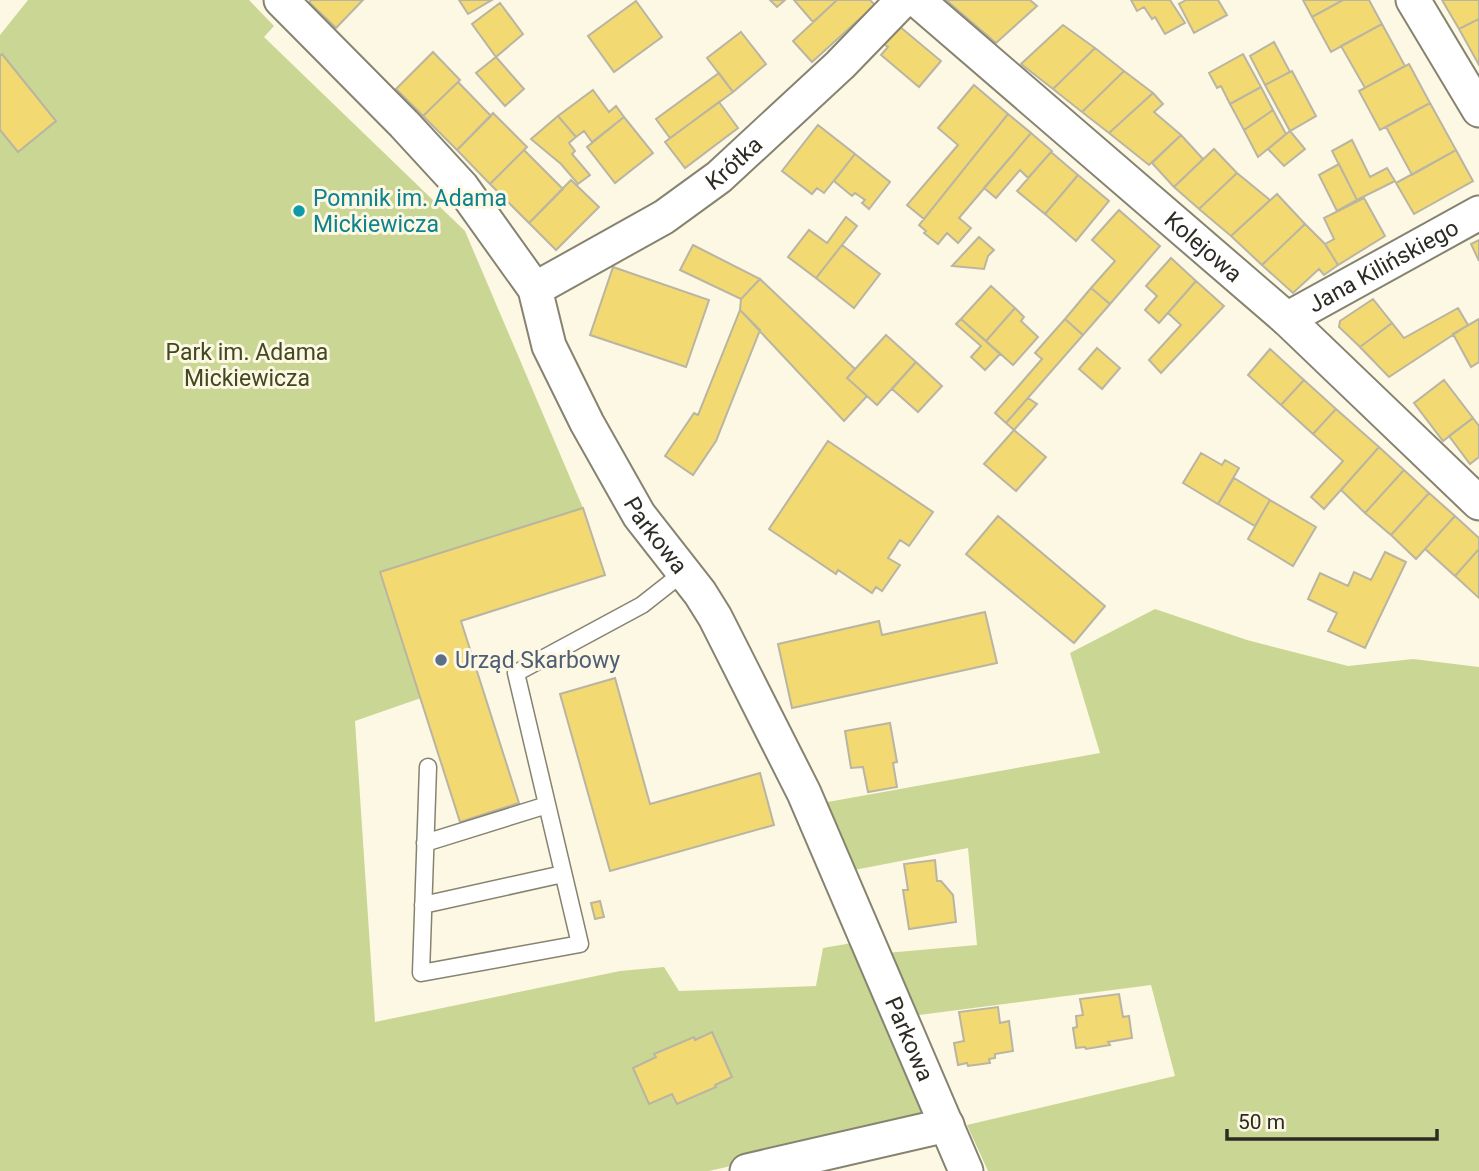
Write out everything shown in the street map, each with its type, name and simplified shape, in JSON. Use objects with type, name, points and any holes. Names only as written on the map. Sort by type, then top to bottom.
[{"type":"street","name":"Parkowa","points":[[281,0],[404,124],[462,187],[535,289],[549,346],[587,423],[639,515],[715,617],[804,793],[966,1171]]},
{"type":"street","name":"Krótka","points":[[535,289],[664,217],[719,177],[840,65],[903,0]]},
{"type":"street","name":"Kolejowa","points":[[917,0],[1287,319],[1479,503]]},
{"type":"street","points":[[1413,0],[1479,110]]},
{"type":"street","name":"Jana Kilińskiego","points":[[1287,319],[1479,213]]},
{"type":"street","points":[[747,1171],[947,1125]]},
{"type":"lane","points":[[428,767],[421,973],[580,944],[516,673],[642,606],[684,572]]},
{"type":"lane","points":[[425,843],[547,805]]},
{"type":"lane","points":[[424,905],[563,874]]},
{"type":"green space","name":"Park im. Adama Mickiewicza","points":[[28,0],[249,0],[274,26],[264,37],[465,231],[583,508],[381,572],[421,698],[355,721],[375,1022],[620,971],[664,967],[679,991],[816,986],[823,948],[852,943],[928,1106],[914,1124],[709,1171],[0,1171],[0,35]]},
{"type":"green space","points":[[1155,609],[1247,640],[1348,666],[1413,659],[1479,667],[1479,1171],[988,1171],[967,1125],[1175,1076],[1151,985],[919,1015],[886,953],[977,945],[968,848],[849,871],[822,803],[1100,753],[1070,653]]},
{"type":"building","points":[[363,0],[336,28],[309,2]]},
{"type":"building","points":[[459,0],[492,0],[468,14]]},
{"type":"building","points":[[770,0],[785,0],[777,7]]},
{"type":"building","points":[[794,0],[837,0],[813,22]]},
{"type":"building","points":[[837,0],[870,0],[875,5],[812,62],[793,41]]},
{"type":"building","points":[[946,0],[1030,0],[1037,6],[996,43]]},
{"type":"building","points":[[1131,0],[1170,0],[1185,23],[1165,34],[1155,17],[1152,19],[1144,7],[1137,11]]},
{"type":"building","points":[[1186,0],[1218,0],[1227,15],[1194,33],[1179,4]]},
{"type":"building","points":[[1303,0],[1343,0],[1312,17]]},
{"type":"building","points":[[1343,0],[1369,0],[1382,24],[1331,52],[1312,17]]},
{"type":"building","points":[[1442,0],[1479,0],[1479,19],[1459,29]]},
{"type":"building","points":[[636,1],[662,37],[614,72],[588,36]]},
{"type":"building","points":[[500,3],[523,34],[496,57],[472,24]]},
{"type":"building","points":[[1479,19],[1479,65],[1459,29]]},
{"type":"building","points":[[1382,24],[1405,66],[1365,88],[1341,46]]},
{"type":"building","points":[[1063,25],[1095,48],[1053,89],[1021,64]]},
{"type":"building","points":[[899,26],[941,61],[919,87],[881,55],[888,47],[884,44]]},
{"type":"building","points":[[741,32],[766,64],[733,92],[707,58]]},
{"type":"building","points":[[1274,42],[1290,72],[1265,85],[1250,56]]},
{"type":"building","points":[[1095,48],[1124,71],[1082,112],[1053,89]]},
{"type":"building","points":[[433,52],[460,80],[423,116],[396,89]]},
{"type":"building","points":[[2,54],[56,121],[18,152],[0,130]]},
{"type":"building","points":[[1243,54],[1261,87],[1230,104],[1221,86],[1217,88],[1209,73]]},
{"type":"building","points":[[496,57],[524,89],[505,106],[476,73]]},
{"type":"building","points":[[1409,64],[1430,103],[1380,130],[1359,91]]},
{"type":"building","points":[[1124,71],[1153,93],[1109,133],[1082,112]]},
{"type":"building","points":[[1292,71],[1316,116],[1290,131],[1265,85]]},
{"type":"building","points":[[719,73],[733,92],[670,138],[656,119]]},
{"type":"building","points":[[458,82],[491,116],[457,150],[423,116]]},
{"type":"building","points":[[974,85],[1008,114],[924,219],[907,205],[958,145],[938,128]]},
{"type":"building","points":[[1261,87],[1273,110],[1244,130],[1230,104]]},
{"type":"building","points":[[593,90],[609,112],[616,106],[624,117],[592,142],[584,131],[576,137],[558,116]]},
{"type":"building","points":[[1153,93],[1163,104],[1154,112],[1181,135],[1149,165],[1109,133]]},
{"type":"building","points":[[719,102],[738,128],[685,168],[665,142]]},
{"type":"building","points":[[1430,103],[1456,150],[1412,175],[1386,127]]},
{"type":"building","points":[[1273,110],[1286,134],[1258,157],[1244,130]]},
{"type":"building","points":[[493,113],[527,147],[490,184],[457,150]]},
{"type":"building","points":[[1008,114],[1031,133],[959,218],[971,228],[958,243],[947,233],[938,244],[924,233],[926,231],[919,225]]},
{"type":"building","points":[[558,116],[576,137],[569,143],[575,151],[572,154],[590,175],[578,184],[561,164],[531,139]]},
{"type":"building","points":[[624,117],[653,153],[615,183],[587,147]]},
{"type":"building","points":[[818,125],[855,154],[824,193],[817,188],[812,194],[782,171]]},
{"type":"building","points":[[1290,131],[1305,149],[1284,166],[1268,149]]},
{"type":"building","points":[[1031,133],[1052,151],[1028,178],[1020,170],[996,198],[984,188]]},
{"type":"building","points":[[1181,135],[1203,159],[1174,187],[1152,163]]},
{"type":"building","points":[[1352,140],[1370,177],[1387,168],[1395,181],[1357,200],[1332,151]]},
{"type":"building","points":[[1214,149],[1237,173],[1199,209],[1174,187]]},
{"type":"building","points":[[524,150],[563,189],[529,223],[490,184]]},
{"type":"building","points":[[1456,150],[1473,181],[1414,214],[1396,183]]},
{"type":"building","points":[[1051,152],[1078,175],[1045,214],[1017,191]]},
{"type":"building","points":[[855,154],[890,182],[869,209],[862,203],[865,200],[855,193],[852,196],[834,181]]},
{"type":"building","points":[[1339,164],[1357,200],[1337,211],[1319,175]]},
{"type":"building","points":[[1237,173],[1270,200],[1231,236],[1199,209]]},
{"type":"building","points":[[1078,175],[1109,201],[1076,241],[1045,214]]},
{"type":"building","points":[[571,180],[599,207],[556,250],[529,223]]},
{"type":"building","points":[[1277,194],[1305,224],[1262,265],[1231,236]]},
{"type":"building","points":[[1364,198],[1385,236],[1338,265],[1325,244],[1334,239],[1324,218]]},
{"type":"building","points":[[1119,210],[1160,246],[1110,304],[1091,288],[1115,261],[1092,240]]},
{"type":"building","points":[[846,217],[857,226],[816,278],[788,257],[809,230],[827,243]]},
{"type":"building","points":[[1305,224],[1325,244],[1338,265],[1324,275],[1319,269],[1293,293],[1262,265]]},
{"type":"building","points":[[979,237],[994,250],[988,256],[984,269],[952,266]]},
{"type":"building","points":[[1479,240],[1479,261],[1471,244]]},
{"type":"building","points":[[693,245],[760,279],[741,299],[680,270]]},
{"type":"building","points":[[842,245],[880,274],[854,308],[816,278]]},
{"type":"building","points":[[1171,258],[1196,281],[1159,323],[1145,310],[1157,296],[1146,286]]},
{"type":"building","points":[[613,267],[709,300],[686,367],[590,335]]},
{"type":"building","points":[[760,279],[855,369],[847,378],[867,396],[844,421],[740,310],[741,299]]},
{"type":"building","points":[[1196,281],[1224,306],[1161,373],[1149,360],[1181,325],[1168,313]]},
{"type":"building","points":[[991,286],[1015,308],[986,341],[961,319]]},
{"type":"building","points":[[1091,288],[1110,304],[1083,335],[1065,319]]},
{"type":"building","points":[[1373,299],[1392,323],[1360,347],[1339,327],[1340,321]]},
{"type":"building","points":[[1015,308],[1024,317],[1021,321],[1038,337],[1013,365],[986,341]]},
{"type":"building","points":[[1458,308],[1468,325],[1389,377],[1360,347],[1392,323],[1404,338]]},
{"type":"building","points":[[740,310],[760,330],[716,441],[693,475],[665,456],[694,413],[698,415]]},
{"type":"building","points":[[961,319],[1000,354],[985,370],[971,357],[981,346],[956,324]]},
{"type":"building","points":[[1065,319],[1083,335],[1006,423],[995,413],[1042,359],[1035,353]]},
{"type":"building","points":[[1479,319],[1479,362],[1471,367],[1453,334]]},
{"type":"building","points":[[886,335],[916,362],[877,405],[847,378]]},
{"type":"building","points":[[1097,348],[1120,368],[1102,389],[1079,369]]},
{"type":"building","points":[[1270,349],[1304,380],[1281,405],[1248,375]]},
{"type":"building","points":[[916,362],[942,386],[918,412],[892,389]]},
{"type":"building","points":[[1304,380],[1336,409],[1313,434],[1281,405]]},
{"type":"building","points":[[1444,380],[1473,418],[1443,441],[1414,403]]},
{"type":"building","points":[[1028,398],[1037,404],[1014,430],[1006,423]]},
{"type":"building","points":[[1336,409],[1379,447],[1324,509],[1311,497],[1343,461],[1313,434]]},
{"type":"building","points":[[1473,418],[1479,426],[1479,457],[1470,464],[1449,436]]},
{"type":"building","points":[[1014,430],[1046,457],[1016,491],[984,464]]},
{"type":"building","points":[[828,441],[933,512],[909,546],[900,540],[888,558],[900,565],[882,591],[876,587],[872,593],[838,570],[836,574],[769,529]]},
{"type":"building","points":[[1379,447],[1404,470],[1365,513],[1341,490]]},
{"type":"building","points":[[1201,453],[1222,465],[1225,460],[1239,468],[1218,504],[1183,483]]},
{"type":"building","points":[[1404,470],[1429,493],[1391,535],[1365,513]]},
{"type":"building","points":[[1234,478],[1270,500],[1255,526],[1218,504]]},
{"type":"building","points":[[1429,493],[1455,516],[1416,559],[1391,535]]},
{"type":"building","points":[[1270,500],[1316,527],[1293,566],[1248,539]]},
{"type":"building","name":"Urząd Skarbowy","points":[[583,508],[605,575],[461,621],[519,803],[460,822],[380,572]]},
{"type":"building","points":[[998,516],[1105,606],[1074,643],[966,554]]},
{"type":"building","points":[[1455,516],[1479,538],[1479,549],[1455,576],[1425,549]]},
{"type":"building","points":[[1479,549],[1479,598],[1455,576]]},
{"type":"building","points":[[1385,552],[1406,562],[1365,648],[1328,631],[1337,613],[1308,599],[1320,573],[1348,586],[1354,572],[1371,580]]},
{"type":"building","points":[[985,612],[997,663],[792,708],[778,644],[879,621],[882,635]]},
{"type":"building","points":[[615,678],[650,804],[760,773],[774,825],[610,871],[560,694]]},
{"type":"building","points":[[890,723],[897,762],[893,763],[897,787],[868,792],[863,767],[851,768],[845,731]]},
{"type":"building","points":[[935,860],[937,881],[941,881],[953,895],[956,922],[909,929],[903,890],[908,890],[904,864]]},
{"type":"building","points":[[600,901],[604,917],[595,919],[591,903]]},
{"type":"building","points":[[1119,994],[1123,1017],[1129,1016],[1132,1038],[1108,1042],[1110,1045],[1076,1048],[1073,1028],[1077,1027],[1076,1016],[1083,1015],[1080,999]]},
{"type":"building","points":[[998,1007],[1000,1023],[1009,1021],[1013,1051],[995,1054],[995,1058],[989,1059],[990,1063],[958,1065],[954,1043],[964,1041],[959,1012]]},
{"type":"building","points":[[712,1032],[732,1077],[677,1104],[672,1094],[649,1104],[633,1068],[656,1057],[654,1054]]},
{"type":"place","name":"Pomnik im. Adama Mickiewicza","points":[[299,211]]},
{"type":"place","name":"Urząd Skarbowy","points":[[441,660]]}]
